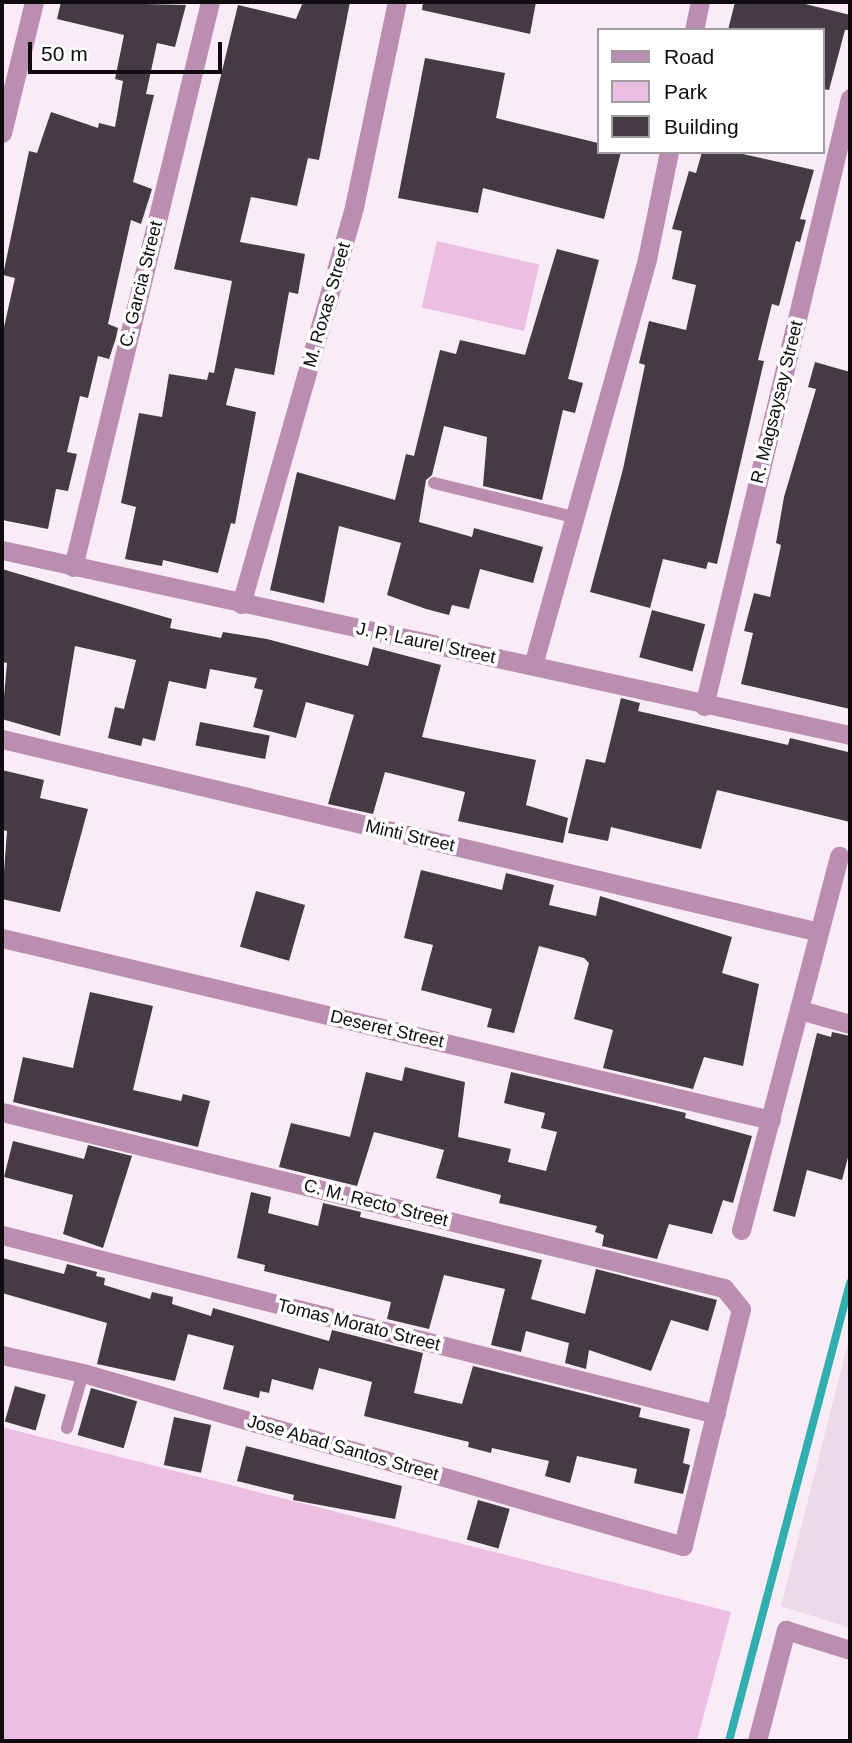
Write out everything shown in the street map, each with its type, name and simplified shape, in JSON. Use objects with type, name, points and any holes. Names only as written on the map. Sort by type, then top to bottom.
[{"type":"street","points":[[2,133],[34,2]]},
{"type":"street","name":"C. Garcia Street","points":[[74,567],[209,2]]},
{"type":"street","name":"M. Roxas Street","points":[[242,604],[355,206],[397,2]]},
{"type":"street","points":[[694,28],[700,2]]},
{"type":"street","name":"R. Magsaysay Street","points":[[704,706],[850,98]]},
{"type":"street","points":[[533,665],[647,259],[669,154]]},
{"type":"street","name":"J. P. Laurel Street","points":[[2,550],[533,665],[704,706],[850,735]]},
{"type":"street","name":"Minti Street","points":[[2,739],[819,932]]},
{"type":"street","points":[[741,1230],[839,856]]},
{"type":"street","name":"Deseret Street","points":[[2,938],[771,1119]]},
{"type":"street","points":[[800,1010],[850,1024]]},
{"type":"street","name":"C. M. Recto Street","points":[[2,1112],[724,1288],[741,1309],[716,1414]]},
{"type":"street","name":"Tomas Morato Street","points":[[2,1236],[716,1414]]},
{"type":"street","name":"Jose Abad Santos Street","points":[[2,1355],[83,1373],[683,1546],[716,1414]]},
{"type":"street","points":[[757,1741],[786,1630],[850,1650]]},
{"type":"lane","points":[[434,483],[574,517]]},
{"type":"lane","points":[[67,1428],[83,1373]]},
{"type":"shaded area","points":[[850,1335],[850,1628],[781,1606]]},
{"type":"green space","points":[[437,241],[539,265],[524,331],[422,307]]},
{"type":"green space","points":[[2,1427],[731,1612],[697,1741],[2,1741]]},
{"type":"building","points":[[61,2],[186,5],[175,47],[157,43],[146,94],[154,95],[133,182],[152,189],[141,224],[131,220],[108,324],[118,328],[116,338],[109,359],[98,356],[88,398],[80,396],[67,452],[77,454],[68,491],[56,489],[48,529],[2,520],[2,336],[15,278],[3,275],[29,151],[37,153],[51,112],[98,128],[99,123],[115,127],[123,81],[115,79],[124,35],[57,19]]},
{"type":"building","points":[[303,2],[350,2],[319,160],[308,158],[297,206],[251,197],[240,242],[305,254],[298,294],[289,292],[274,375],[235,368],[226,405],[256,412],[235,524],[231,523],[218,573],[163,560],[162,566],[125,559],[136,507],[121,503],[139,413],[162,417],[169,374],[207,380],[209,372],[214,373],[232,281],[174,269],[238,5],[296,19]]},
{"type":"building","points":[[423,2],[536,2],[530,34],[422,10]]},
{"type":"building","points":[[735,2],[797,2],[850,15],[850,30],[845,30],[829,90],[824,89],[824,28],[728,28]]},
{"type":"building","points":[[425,58],[505,73],[496,118],[596,143],[596,154],[620,154],[604,219],[483,188],[478,213],[398,198]]},
{"type":"building","points":[[701,154],[743,154],[814,170],[800,219],[806,220],[800,242],[796,241],[779,306],[772,304],[758,360],[764,361],[717,564],[708,562],[706,569],[663,559],[650,608],[590,592],[623,469],[645,365],[639,363],[649,321],[686,330],[696,285],[672,279],[682,231],[672,229],[689,171],[696,173]]},
{"type":"building","points":[[557,249],[599,260],[568,379],[583,383],[575,413],[563,410],[542,500],[483,486],[487,437],[444,426],[432,475],[426,480],[419,522],[472,537],[474,528],[543,547],[533,583],[480,569],[469,609],[452,605],[449,615],[426,609],[387,595],[401,543],[339,526],[324,603],[270,590],[297,472],[395,500],[406,454],[414,456],[440,350],[456,354],[460,340],[525,355]]},
{"type":"building","points":[[815,362],[850,372],[850,709],[741,684],[753,633],[744,631],[754,593],[770,597],[781,545],[776,543],[784,497],[816,389],[808,387]]},
{"type":"building","points":[[2,569],[172,619],[170,628],[221,638],[223,632],[267,639],[368,666],[373,647],[441,665],[422,737],[536,760],[526,805],[568,818],[563,843],[458,821],[465,792],[385,772],[373,814],[328,804],[354,715],[306,702],[296,738],[253,727],[263,690],[254,688],[257,678],[210,669],[206,689],[169,681],[155,741],[143,738],[141,746],[108,738],[115,707],[124,709],[136,660],[75,646],[60,736],[2,719],[7,663],[2,662]]},
{"type":"building","points":[[652,610],[705,624],[692,672],[639,657]]},
{"type":"building","points":[[621,698],[640,703],[638,711],[788,745],[790,738],[848,752],[850,822],[717,790],[701,849],[611,827],[608,841],[568,833],[586,759],[605,763]]},
{"type":"building","points":[[200,722],[270,736],[265,759],[195,746]]},
{"type":"building","points":[[2,770],[44,780],[40,798],[88,809],[60,912],[2,899],[7,831],[2,830]]},
{"type":"building","points":[[421,870],[502,890],[506,873],[554,885],[549,905],[596,916],[600,896],[732,937],[722,973],[759,984],[743,1066],[704,1057],[693,1089],[603,1068],[613,1030],[574,1019],[589,963],[584,958],[539,946],[514,1033],[487,1027],[492,1009],[421,990],[433,945],[404,938]]},
{"type":"building","points":[[256,891],[305,905],[289,961],[240,947]]},
{"type":"building","points":[[90,992],[153,1006],[133,1090],[181,1101],[183,1094],[210,1101],[198,1147],[13,1102],[23,1057],[73,1068]]},
{"type":"building","points":[[832,1032],[850,1036],[850,1150],[842,1180],[807,1170],[795,1217],[773,1211],[817,1033],[831,1037]]},
{"type":"building","points":[[405,1067],[465,1082],[458,1137],[511,1149],[508,1162],[546,1171],[557,1132],[541,1128],[545,1113],[504,1103],[511,1072],[686,1113],[685,1118],[752,1136],[733,1203],[723,1200],[712,1234],[669,1224],[657,1259],[602,1246],[604,1235],[595,1232],[597,1226],[499,1203],[501,1195],[436,1178],[444,1150],[374,1132],[357,1186],[279,1167],[291,1123],[350,1137],[366,1072],[402,1081]]},
{"type":"building","points":[[13,1141],[84,1159],[88,1145],[132,1156],[103,1248],[63,1234],[73,1195],[4,1177]]},
{"type":"building","points":[[251,1192],[271,1197],[268,1213],[318,1226],[323,1203],[361,1212],[360,1217],[542,1260],[531,1299],[585,1314],[596,1269],[717,1300],[708,1331],[671,1320],[651,1371],[589,1350],[586,1369],[565,1363],[569,1343],[526,1331],[521,1352],[491,1345],[505,1289],[444,1275],[429,1329],[387,1319],[391,1302],[264,1271],[265,1265],[237,1258]]},
{"type":"building","points":[[2,1258],[64,1274],[67,1264],[97,1272],[96,1276],[105,1278],[104,1285],[150,1299],[152,1292],[173,1297],[172,1304],[211,1316],[213,1308],[329,1341],[332,1330],[423,1353],[414,1393],[462,1404],[473,1366],[641,1408],[639,1417],[690,1429],[683,1463],[690,1465],[683,1494],[634,1483],[637,1469],[577,1456],[570,1483],[545,1476],[549,1461],[492,1448],[491,1453],[468,1447],[469,1442],[364,1416],[372,1382],[319,1368],[313,1390],[272,1379],[269,1393],[260,1391],[259,1398],[223,1389],[234,1346],[188,1334],[175,1381],[97,1364],[107,1323],[2,1293]]},
{"type":"building","points":[[15,1386],[46,1395],[36,1430],[5,1422]]},
{"type":"building","points":[[91,1388],[137,1401],[124,1448],[77,1435]]},
{"type":"building","points":[[174,1417],[211,1425],[201,1473],[164,1465]]},
{"type":"building","points":[[246,1446],[402,1486],[395,1519],[293,1500],[294,1495],[237,1481]]},
{"type":"building","points":[[478,1500],[510,1509],[498,1549],[467,1539]]},
{"type":"waterway","points":[[729,1741],[850,1283]]}]
